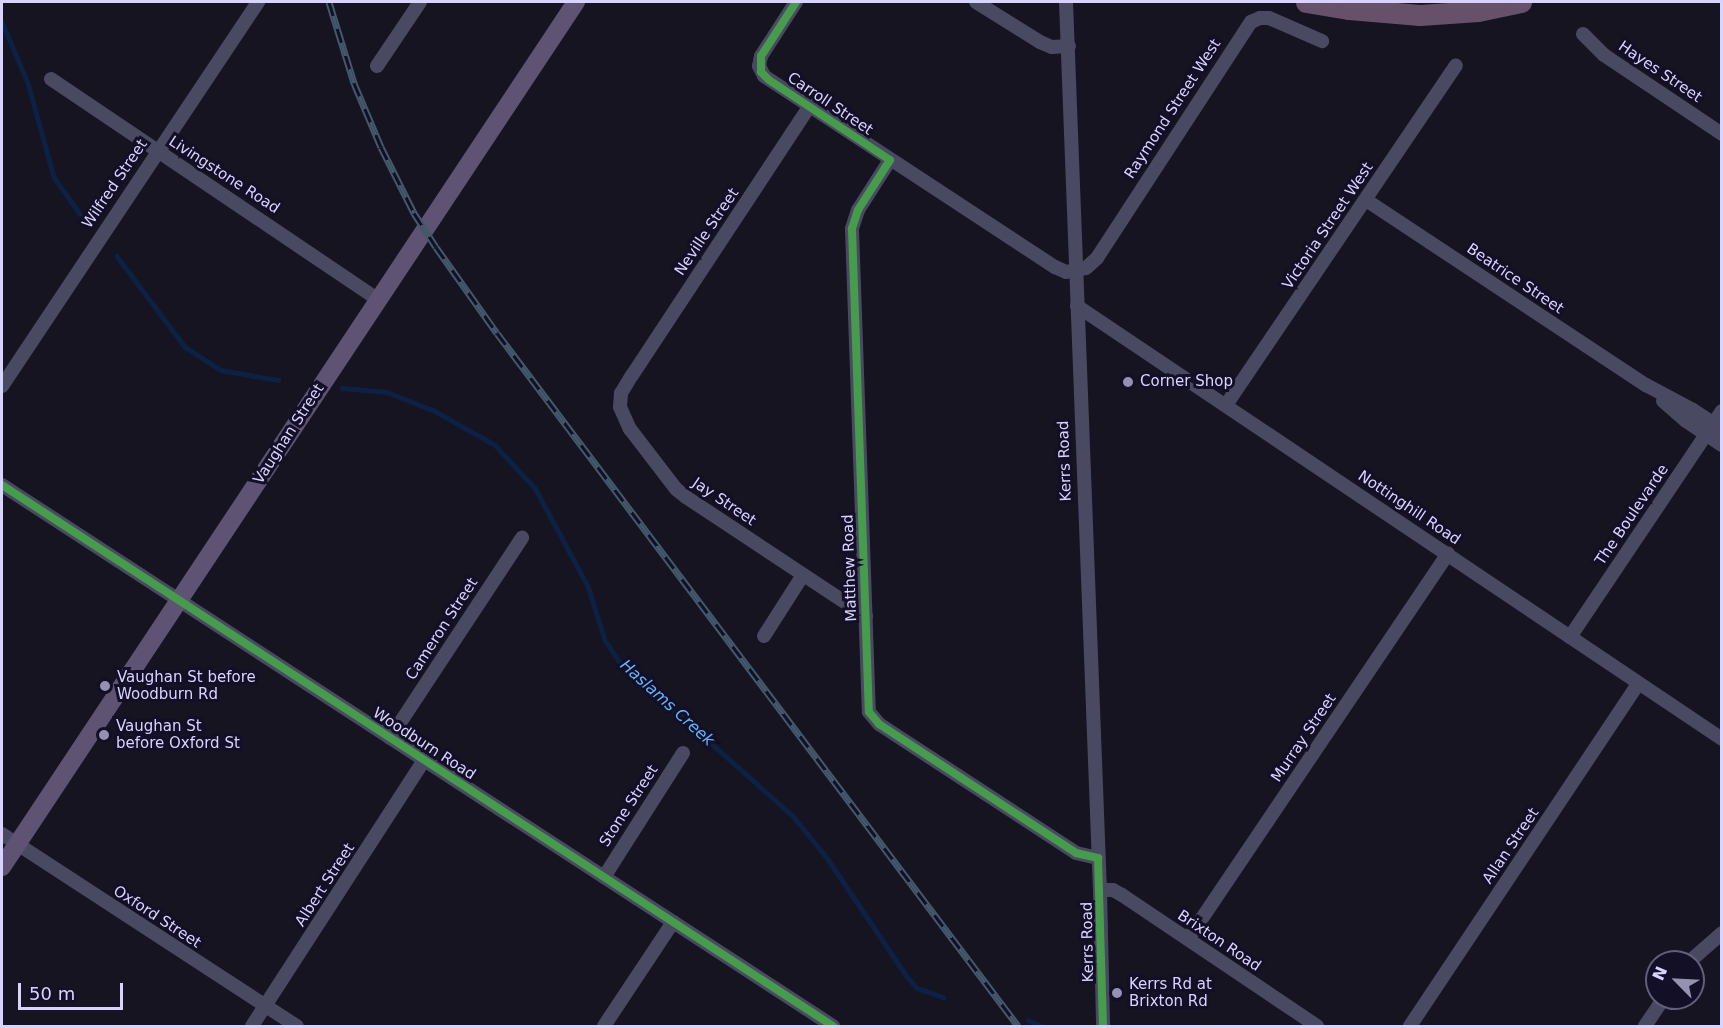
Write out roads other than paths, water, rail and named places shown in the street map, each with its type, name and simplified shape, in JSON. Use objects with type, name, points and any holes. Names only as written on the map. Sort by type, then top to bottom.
[{"type":"highway","points":[[1306,2],[1349,9],[1420,15],[1478,11],[1521,2]]},
{"type":"main road","name":"Vaughan Street","points":[[2,867],[9,839],[178,601],[576,2]]},
{"type":"street","name":"Wilfred Street","points":[[2,386],[258,2]]},
{"type":"street","points":[[377,66],[420,2]]},
{"type":"street","name":"Carroll Street","points":[[796,2],[761,56],[759,66],[764,76],[1054,267],[1066,272],[1076,271]]},
{"type":"street","points":[[976,2],[1040,42],[1052,47],[1069,46]]},
{"type":"street","name":"Kerrs Road","points":[[1066,2],[1100,890],[1103,1026]]},
{"type":"street","name":"Raymond Street West","points":[[1076,271],[1086,268],[1097,258],[1251,22],[1260,18],[1269,18],[1322,41]]},
{"type":"street","name":"Hayes Street","points":[[1583,34],[1604,54],[1722,134]]},
{"type":"street","name":"Victoria Street West","points":[[1226,405],[1456,65]]},
{"type":"street","name":"Livingstone Road","points":[[51,79],[377,299]]},
{"type":"street","name":"Neville Street","points":[[632,375],[809,107]]},
{"type":"street","name":"Matthew Road","points":[[890,160],[858,210],[852,229],[869,707],[874,721],[1076,853],[1098,858]]},
{"type":"street","name":"Beatrice Street","points":[[1366,200],[1714,428],[1722,444]]},
{"type":"street","name":"Nottinghill Road","points":[[1077,306],[1722,739]]},
{"type":"street","name":"Jay Street","points":[[632,375],[619,400],[623,417],[676,489],[866,616]]},
{"type":"street","name":"The Boulevarde","points":[[1570,637],[1714,428],[1722,411]]},
{"type":"street","name":"Woodburn Road","points":[[2,485],[833,1026]]},
{"type":"street","name":"Cameron Street","points":[[390,738],[522,538]]},
{"type":"street","name":"Murray Street","points":[[1188,939],[1448,554]]},
{"type":"street","points":[[764,636],[803,575]]},
{"type":"street","name":"Allan Street","points":[[1410,1026],[1639,683]]},
{"type":"street","name":"Stone Street","points":[[604,877],[683,753]]},
{"type":"street","name":"Albert Street","points":[[252,1026],[424,760]]},
{"type":"street","name":"Oxford Street","points":[[9,839],[297,1026]]},
{"type":"street","name":"Brixton Road","points":[[1100,890],[1113,890],[1122,895],[1317,1026]]},
{"type":"street","points":[[604,1026],[673,922]]},
{"type":"street","points":[[1703,950],[1722,933]]},
{"type":"street","points":[[1645,1026],[1656,1010]]},
{"type":"waterway","points":[[2,22],[28,83],[54,177],[80,214]]},
{"type":"waterway","points":[[117,256],[185,347],[221,370],[278,380]]},
{"type":"waterway","name":"Haslams Creek","points":[[342,388],[387,392],[435,411],[495,445],[535,488],[588,586],[605,640],[619,661],[794,817],[828,859],[906,975],[917,988],[943,997]]},
{"type":"waterway","name":"Haslams Creek","points":[[1028,1020],[1042,1026]]},
{"type":"railway","points":[[329,2],[354,83],[381,147],[414,213],[436,247],[497,333],[1018,1026]]},
{"type":"place","name":"Corner Shop","points":[[1128,382]]},
{"type":"place","name":"Vaughan St before Woodburn Rd","points":[[105,686]]},
{"type":"place","name":"Vaughan St before Oxford St","points":[[104,735]]},
{"type":"place","name":"Kerrs Rd at Brixton Rd","points":[[1117,993]]}]
